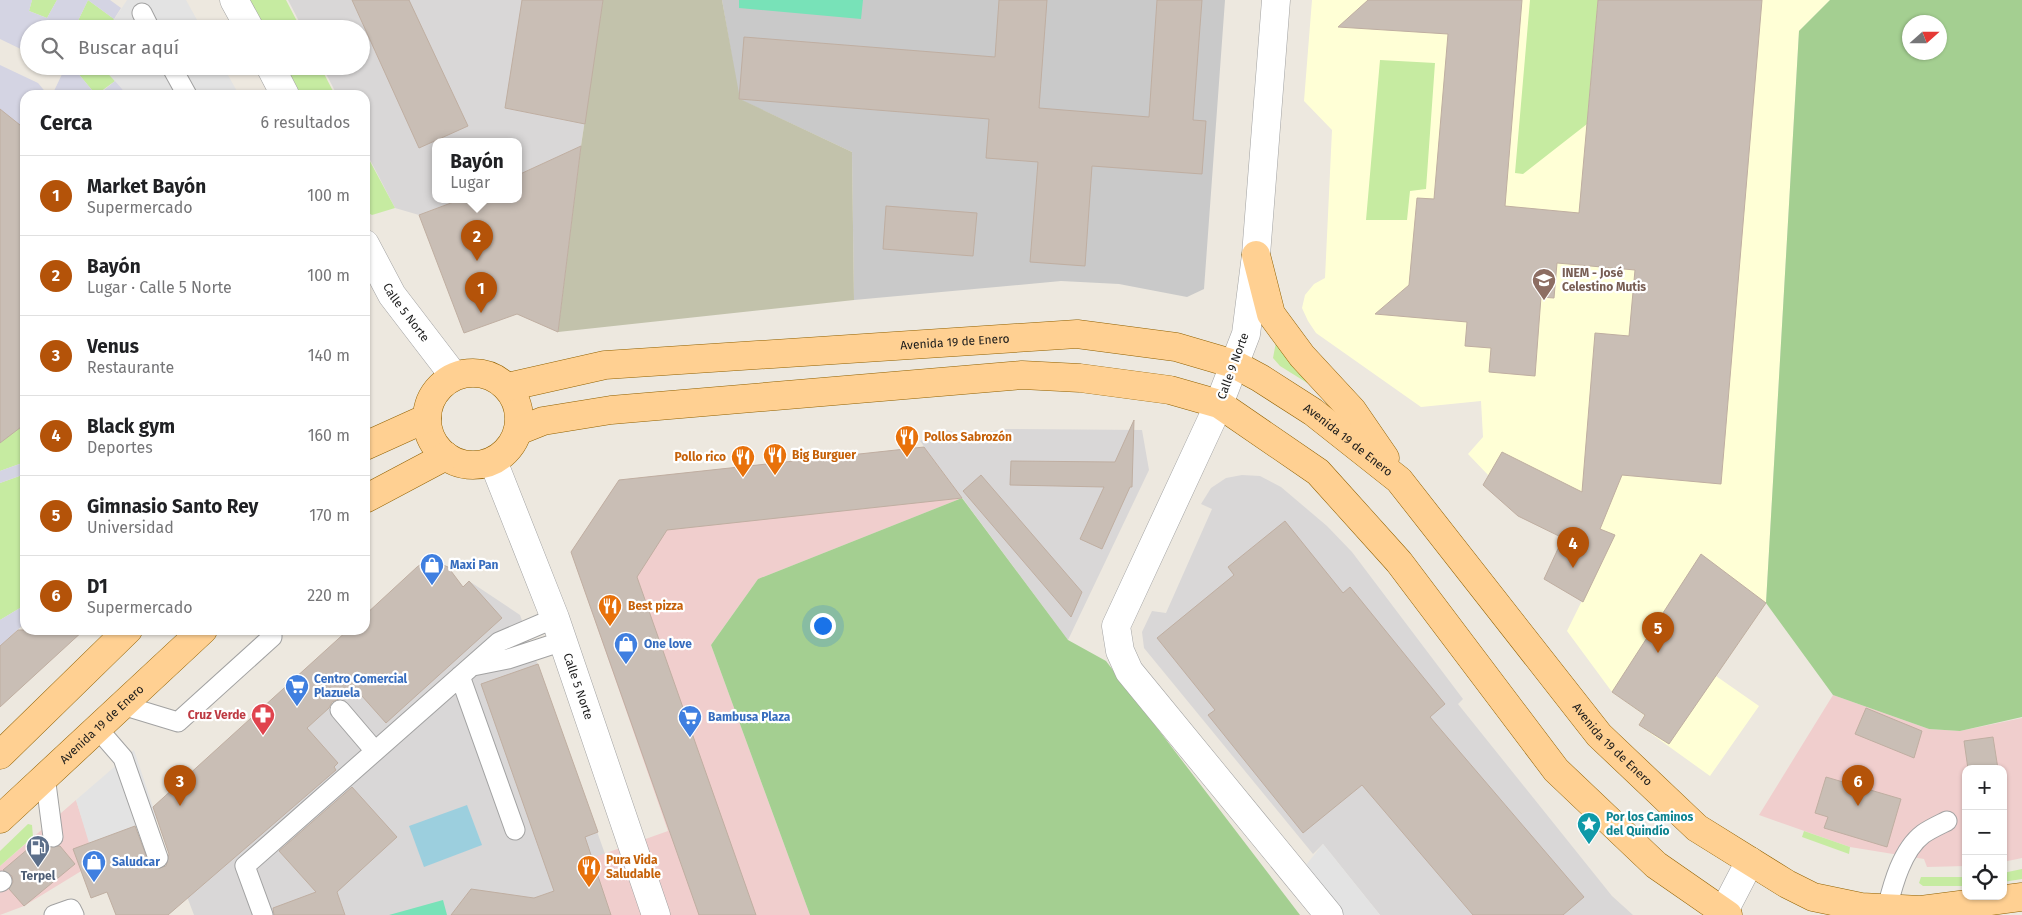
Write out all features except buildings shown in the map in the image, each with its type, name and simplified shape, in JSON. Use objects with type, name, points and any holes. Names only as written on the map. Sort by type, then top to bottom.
[{"type":"main road","points":[[1256,255],[1271,314],[1302,356],[1352,410],[1399,480]]},
{"type":"main road","name":"Avenida 19 de Enero","points":[[507,386],[605,364],[1077,334],[1176,347],[1234,364],[1314,412],[1399,480],[1599,735],[1697,828],[1813,897],[1861,906],[1921,910],[2022,897]]},
{"type":"main road","points":[[468,372],[482,373],[496,378],[507,386],[519,409],[518,431],[506,453],[482,465],[469,465],[457,462],[446,456],[433,442],[428,431],[429,405],[434,393],[442,384],[454,376],[468,372]]},
{"type":"main road","points":[[518,431],[543,421],[611,410],[1022,375],[1080,378],[1170,390],[1219,404],[1318,472],[1399,562],[1556,770],[1656,865],[1724,914]]},
{"type":"main road","points":[[370,444],[427,418]]},
{"type":"main road","points":[[370,496],[446,456]]},
{"type":"main road","points":[[0,755],[123,635]]},
{"type":"main road","name":"Avenida 19 de Enero","points":[[0,819],[198,635]]},
{"type":"street","points":[[234,0],[245,20]]},
{"type":"street","name":"Calle 9 Norte","points":[[1276,0],[1256,255],[1246,334],[1219,404],[1116,626],[1120,651],[1129,671],[1330,915]]},
{"type":"street","points":[[275,75],[282,90]]},
{"type":"street","name":"Calle 5 Norte","points":[[370,253],[392,295],[454,376]]},
{"type":"street","name":"Calle 5 Norte","points":[[493,461],[559,629],[656,915]]},
{"type":"street","points":[[1724,914],[1750,861]]},
{"type":"lane","points":[[176,75],[184,90]]},
{"type":"lane","points":[[263,915],[245,866],[465,672],[508,659],[559,629]]},
{"type":"lane","points":[[122,705],[178,722],[272,635]]},
{"type":"lane","points":[[465,672],[515,830]]},
{"type":"lane","points":[[340,710],[375,751]]},
{"type":"lane","points":[[97,728],[123,758],[158,858]]},
{"type":"lane","points":[[45,776],[53,838]]},
{"type":"lane","points":[[1887,908],[1892,885],[1910,849],[1922,835],[1947,821]]},
{"type":"lane","points":[[54,915],[72,908],[74,915]]},
{"type":"shaded area","points":[[0,0],[32,0],[29,11],[47,18],[57,0],[88,0],[78,20],[20,20],[20,49],[0,39]]},
{"type":"shaded area","points":[[88,0],[110,0],[121,8],[114,19]]},
{"type":"shaded area","points":[[127,0],[186,0],[197,20],[114,20]]},
{"type":"shaded area","points":[[288,0],[603,0],[581,146],[522,173],[522,138],[432,138],[432,203],[451,203],[419,215],[395,208],[370,160],[370,90],[334,90],[327,75],[370,75],[370,20],[298,20]]},
{"type":"shaded area","points":[[603,0],[722,0],[740,99],[852,152],[854,300],[558,332],[581,146]]},
{"type":"shaded area","points":[[722,0],[1225,0],[1204,289],[1187,297],[1119,284],[1061,281],[854,300],[852,152],[739,99]]},
{"type":"shaded area","name":"INEM - José Celestino Mutis","points":[[1312,0],[1830,0],[1799,31],[1766,603],[1716,676],[1759,706],[1710,776],[1639,725],[1644,715],[1612,692],[1567,631],[1614,536],[1489,476],[1468,454],[1483,437],[1481,401],[1421,407],[1316,333],[1308,321],[1302,308],[1305,295],[1314,284],[1325,278],[1332,130],[1304,101]]},
{"type":"shaded area","points":[[0,65],[38,83],[44,90],[20,90],[20,126],[0,116]]},
{"type":"shaded area","points":[[62,75],[79,75],[92,90],[54,90]]},
{"type":"shaded area","points":[[109,75],[228,75],[236,90],[123,90]]},
{"type":"shaded area","points":[[115,81],[123,90],[104,90]]},
{"type":"shaded area","points":[[942,429],[969,436],[1003,429],[1142,430],[1149,470],[1068,640],[920,441]]},
{"type":"shaded area","name":"Bambusa Plaza","points":[[924,447],[962,498],[758,579],[711,645],[810,915],[553,915],[546,894],[597,875],[592,858],[668,831],[571,552],[619,480]]},
{"type":"shaded area","points":[[20,464],[20,476],[0,483],[0,471]]},
{"type":"shaded area","points":[[1242,475],[1260,476],[1281,487],[1327,526],[1352,552],[1463,699],[1458,704],[1612,896],[1633,915],[1380,915],[1323,844],[1313,854],[1144,648],[1142,632],[1152,611],[1166,613],[1212,509],[1201,504],[1211,488],[1226,478]]},
{"type":"shaded area","points":[[469,581],[520,615],[605,854],[592,858],[598,875],[537,897],[544,915],[194,915],[170,852]]},
{"type":"shaded area","points":[[20,608],[20,628],[0,646],[0,620]]},
{"type":"shaded area","points":[[1833,695],[1929,729],[1960,731],[2022,718],[2022,858],[2007,861],[2007,765],[1962,765],[1962,866],[1927,867],[1924,859],[1850,847],[1759,815]]},
{"type":"shaded area","points":[[134,750],[157,819],[89,843],[76,800]]},
{"type":"shaded area","points":[[76,800],[96,862],[24,906],[0,915],[0,866]]},
{"type":"shaded area","points":[[1323,844],[1380,915],[1329,915],[1297,876]]},
{"type":"green space","points":[[32,0],[57,0],[47,18],[29,11]]},
{"type":"green space","points":[[88,0],[114,19],[113,20],[78,20]]},
{"type":"green space","points":[[250,0],[286,0],[296,20],[261,20]]},
{"type":"green space","points":[[739,0],[863,0],[861,19],[739,8]]},
{"type":"green space","points":[[1530,0],[1598,0],[1587,124],[1523,174],[1515,173]]},
{"type":"green space","points":[[1830,0],[2022,0],[2022,717],[1960,731],[1929,729],[1833,695],[1766,603],[1799,31]]},
{"type":"green space","points":[[1380,60],[1435,63],[1426,189],[1410,191],[1407,220],[1366,220]]},
{"type":"green space","points":[[79,75],[109,75],[115,81],[103,90],[92,90]]},
{"type":"green space","points":[[291,75],[325,75],[332,90],[298,90]]},
{"type":"green space","points":[[370,161],[395,208],[372,215],[370,214]]},
{"type":"green space","points":[[1276,342],[1317,389],[1280,366],[1273,358]]},
{"type":"green space","points":[[20,427],[20,464],[0,471],[0,437]]},
{"type":"green space","points":[[20,476],[20,608],[0,620],[0,483]]},
{"type":"green space","points":[[962,498],[1068,640],[1106,661],[1300,915],[810,915],[711,645],[758,579]]},
{"type":"green space","points":[[28,824],[32,825],[33,837],[0,866],[0,851]]},
{"type":"green space","points":[[1804,831],[1850,847],[1849,854],[1802,837]]},
{"type":"green space","points":[[2022,869],[2022,879],[2007,881],[2007,872]]},
{"type":"green space","points":[[1921,877],[1962,877],[1962,886],[1923,886],[1919,883]]},
{"type":"green space","points":[[443,900],[447,915],[389,915]]},
{"type":"water","points":[[467,805],[482,845],[424,867],[409,826]]},
{"type":"place","name":"Bayón","points":[[477,261]]},
{"type":"place","name":"INEM - José Celestino Mutis","points":[[1544,301]]},
{"type":"place","name":"Market Bayón","points":[[481,313]]},
{"type":"place","name":"Pollos Sabrozón","points":[[907,458]]},
{"type":"place","name":"Big Burguer","points":[[775,476]]},
{"type":"place","name":"Pollo rico","points":[[743,478]]},
{"type":"place","name":"Black gym","points":[[1573,568]]},
{"type":"place","name":"Maxi Pan","points":[[432,586]]},
{"type":"place","name":"Best pizza","points":[[610,627]]},
{"type":"place","name":"Gimnasio Santo Rey","points":[[1658,653]]},
{"type":"place","name":"One love","points":[[626,665]]},
{"type":"place","name":"Centro Comercial Plazuela","points":[[297,707]]},
{"type":"place","name":"Cruz Verde","points":[[263,736]]},
{"type":"place","name":"Bambusa Plaza","points":[[690,738]]},
{"type":"place","name":"Venus","points":[[180,806]]},
{"type":"place","name":"D1","points":[[1858,806]]},
{"type":"place","name":"Por los Caminos del Quindío","points":[[1589,845]]},
{"type":"place","name":"Terpel","points":[[38,868]]},
{"type":"place","name":"Saludcar","points":[[94,883]]},
{"type":"place","name":"Pura Vida Saludable","points":[[589,888]]}]
